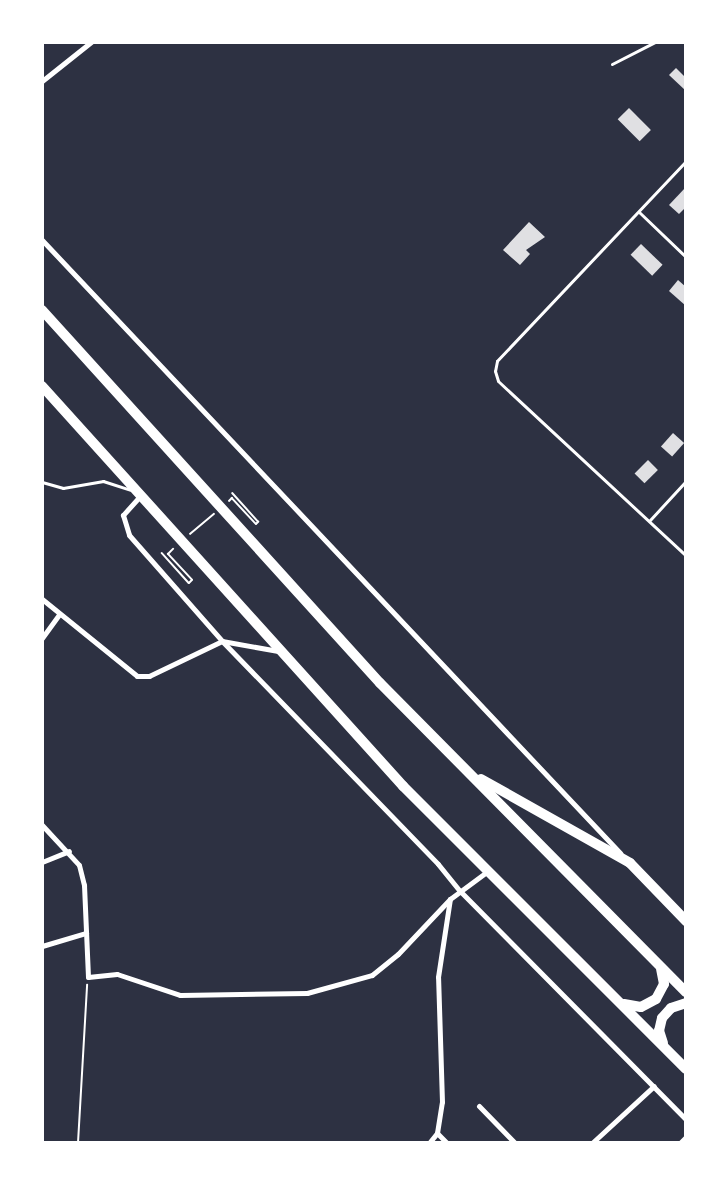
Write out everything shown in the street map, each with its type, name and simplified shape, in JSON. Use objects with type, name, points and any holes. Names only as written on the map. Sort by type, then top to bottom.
[{"type":"highway","points":[[42,310],[380,684],[470,772],[686,992]]},
{"type":"highway","points":[[42,386],[285,652],[403,786],[686,1069]]},
{"type":"highway","points":[[470,772],[630,863],[686,921]]},
{"type":"highway","points":[[617,999],[637,1007],[656,999],[664,980],[656,961]]},
{"type":"highway","points":[[666,1048],[660,1036],[662,1018],[671,1008],[686,1003]]},
{"type":"street","points":[[42,81],[91,42]]},
{"type":"street","points":[[42,240],[630,863]]},
{"type":"street","points":[[141,495],[123,514],[129,535],[222,641],[460,891],[686,1119]]},
{"type":"street","points":[[42,599],[137,676],[149,676],[222,641],[285,652]]},
{"type":"street","points":[[42,638],[59,615]]},
{"type":"street","points":[[42,825],[69,851],[79,865],[84,885],[88,977],[117,975],[187,996],[307,993],[372,975],[398,954],[450,899],[488,870]]},
{"type":"street","points":[[42,862],[69,851]]},
{"type":"street","points":[[429,1143],[437,1133],[444,1074],[438,977],[450,899]]},
{"type":"street","points":[[42,946],[86,933]]},
{"type":"street","points":[[592,1143],[654,1086]]},
{"type":"street","points":[[479,1106],[515,1143]]},
{"type":"street","points":[[437,1133],[447,1143]]},
{"type":"street","points":[[680,1143],[686,1137]]},
{"type":"lane","points":[[612,64],[655,42]]},
{"type":"lane","points":[[686,161],[497,361],[495,371],[498,381],[650,520],[686,556]]},
{"type":"lane","points":[[639,212],[686,257]]},
{"type":"lane","points":[[42,482],[63,488],[103,481],[141,495]]},
{"type":"lane","points":[[650,520],[686,481]]},
{"type":"path","points":[[224,505],[232,498],[256,524],[258,522],[232,494]]},
{"type":"path","points":[[184,540],[216,512]]},
{"type":"path","points":[[162,553],[189,583],[192,580],[168,554],[176,547]]},
{"type":"path","points":[[78,1143],[88,977]]},
{"type":"building","points":[[676,68],[686,78],[686,91],[669,75]]},
{"type":"building","points":[[629,108],[651,130],[640,141],[618,119]]},
{"type":"building","points":[[685,188],[686,207],[679,214],[669,205]]},
{"type":"building","points":[[529,222],[545,237],[526,250],[530,254],[520,265],[503,250]]},
{"type":"building","points":[[641,244],[663,265],[652,276],[631,255]]},
{"type":"building","points":[[678,280],[686,287],[686,306],[669,291]]},
{"type":"building","points":[[673,433],[684,443],[672,456],[661,446]]},
{"type":"building","points":[[648,460],[658,470],[644,483],[635,473]]}]
